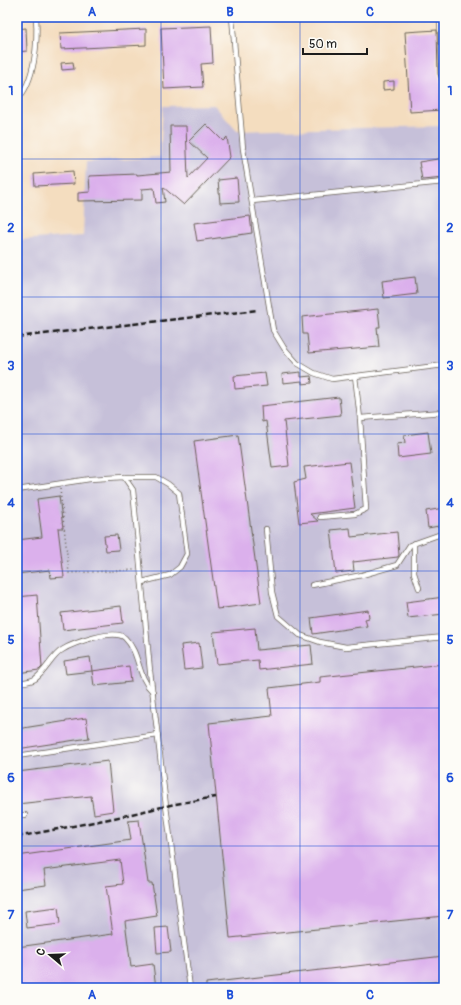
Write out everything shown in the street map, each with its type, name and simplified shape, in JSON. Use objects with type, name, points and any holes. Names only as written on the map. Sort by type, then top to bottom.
[{"type":"lane","points":[[17,100],[30,78],[36,54],[36,17]]},
{"type":"lane","points":[[232,17],[243,149],[272,330],[284,348],[298,364],[314,373],[332,379],[444,365]]},
{"type":"lane","points":[[440,17],[442,74],[444,82]]},
{"type":"lane","points":[[252,201],[444,182]]},
{"type":"lane","points":[[320,517],[355,514],[366,509],[360,418],[355,376]]},
{"type":"lane","points":[[360,418],[444,412]]},
{"type":"lane","points":[[444,435],[442,455],[444,463]]},
{"type":"lane","points":[[124,477],[133,490],[153,692],[167,814],[190,988]]},
{"type":"lane","points":[[17,490],[90,479],[124,477],[156,478],[168,484],[179,493],[187,554],[180,567],[170,575],[142,582]]},
{"type":"lane","points":[[266,529],[272,592],[278,616],[300,635],[320,642],[346,647],[444,637]]},
{"type":"lane","points":[[312,584],[362,575],[397,566],[410,545],[444,533]]},
{"type":"lane","points":[[414,544],[414,573],[419,588]]},
{"type":"lane","points":[[17,683],[34,680],[48,667],[61,650],[75,644],[109,634],[124,636],[133,648],[145,684],[153,692]]},
{"type":"lane","points":[[17,756],[158,735]]},
{"type":"lane","points":[[17,816],[25,815]]},
{"type":"path","points":[[59,484],[68,573],[140,570]]},
{"type":"shaded area","points":[[214,105],[237,131],[444,126],[444,988],[17,988],[17,240],[83,236],[86,162],[160,157],[163,106]]},
{"type":"building","points":[[211,26],[213,63],[201,64],[203,87],[164,89],[161,28]]},
{"type":"building","points":[[26,28],[27,51],[17,52],[17,29]]},
{"type":"building","points":[[146,29],[146,45],[61,49],[60,33]]},
{"type":"building","points":[[437,30],[438,74],[441,83],[442,110],[410,112],[405,32]]},
{"type":"building","points":[[73,62],[74,69],[62,70],[61,63]]},
{"type":"building","points":[[394,81],[394,89],[383,90],[383,82]]},
{"type":"building","points":[[206,124],[223,141],[227,137],[230,157],[184,205],[163,187],[165,202],[156,203],[154,188],[142,189],[142,200],[78,201],[78,193],[90,192],[89,176],[137,175],[171,172],[170,126],[186,126],[188,178],[207,158],[189,141]]},
{"type":"building","points":[[444,158],[444,178],[422,180],[419,162]]},
{"type":"building","points":[[73,171],[74,184],[35,186],[34,174]]},
{"type":"building","points":[[237,178],[239,202],[220,203],[218,180]]},
{"type":"building","points":[[250,216],[252,233],[197,241],[194,223]]},
{"type":"building","points":[[415,277],[417,294],[384,298],[382,281]]},
{"type":"building","points":[[378,309],[380,327],[377,327],[379,347],[309,353],[307,334],[303,334],[302,317]]},
{"type":"building","points":[[301,372],[301,377],[311,376],[312,383],[302,384],[302,381],[283,383],[282,374]]},
{"type":"building","points":[[265,373],[267,386],[235,389],[234,376]]},
{"type":"building","points":[[339,397],[341,415],[284,421],[289,466],[272,468],[266,421],[262,422],[261,406]]},
{"type":"building","points":[[428,432],[431,454],[398,458],[397,444],[405,443],[404,435]]},
{"type":"building","points":[[238,435],[261,603],[217,609],[194,441]]},
{"type":"building","points":[[349,462],[355,508],[310,514],[318,521],[299,523],[294,482],[306,479],[304,467]]},
{"type":"building","points":[[59,496],[63,528],[58,528],[64,577],[51,578],[50,570],[17,574],[17,540],[42,537],[37,499]]},
{"type":"building","points":[[444,508],[444,525],[428,528],[426,511]]},
{"type":"building","points":[[350,528],[351,537],[397,532],[398,557],[353,562],[354,571],[336,573],[331,530]]},
{"type":"building","points":[[117,535],[119,550],[106,551],[104,536]]},
{"type":"building","points":[[37,595],[42,667],[39,670],[17,673],[17,597]]},
{"type":"building","points":[[444,597],[444,614],[408,618],[406,602]]},
{"type":"building","points":[[121,606],[123,623],[63,630],[61,613]]},
{"type":"building","points":[[368,610],[369,618],[365,619],[367,626],[313,634],[311,618]]},
{"type":"building","points":[[255,628],[257,650],[311,645],[313,664],[259,670],[258,660],[217,664],[213,632]]},
{"type":"building","points":[[199,643],[202,668],[184,670],[181,645]]},
{"type":"building","points":[[90,657],[92,671],[66,674],[64,661]]},
{"type":"building","points":[[444,664],[444,916],[230,938],[209,723],[272,716],[269,688],[320,682],[320,677]]},
{"type":"building","points":[[129,666],[131,682],[94,686],[92,671]]},
{"type":"building","points":[[86,718],[89,738],[17,749],[17,729]]},
{"type":"building","points":[[108,761],[113,811],[94,814],[91,796],[17,804],[17,772]]},
{"type":"building","points":[[139,820],[148,883],[152,883],[157,916],[125,921],[131,967],[153,964],[156,988],[17,988],[17,947],[113,934],[106,886],[123,884],[120,860],[44,870],[46,885],[17,889],[17,856],[131,840],[128,821]]},
{"type":"building","points":[[58,907],[60,924],[27,928],[25,911]]},
{"type":"building","points":[[168,927],[171,952],[157,953],[155,928]]},
{"type":"building","points":[[444,956],[444,981],[378,988],[206,988],[206,983]]},
{"type":"railway","points":[[17,337],[258,310]]},
{"type":"railway","points":[[17,837],[114,818],[175,804],[216,797]]}]
